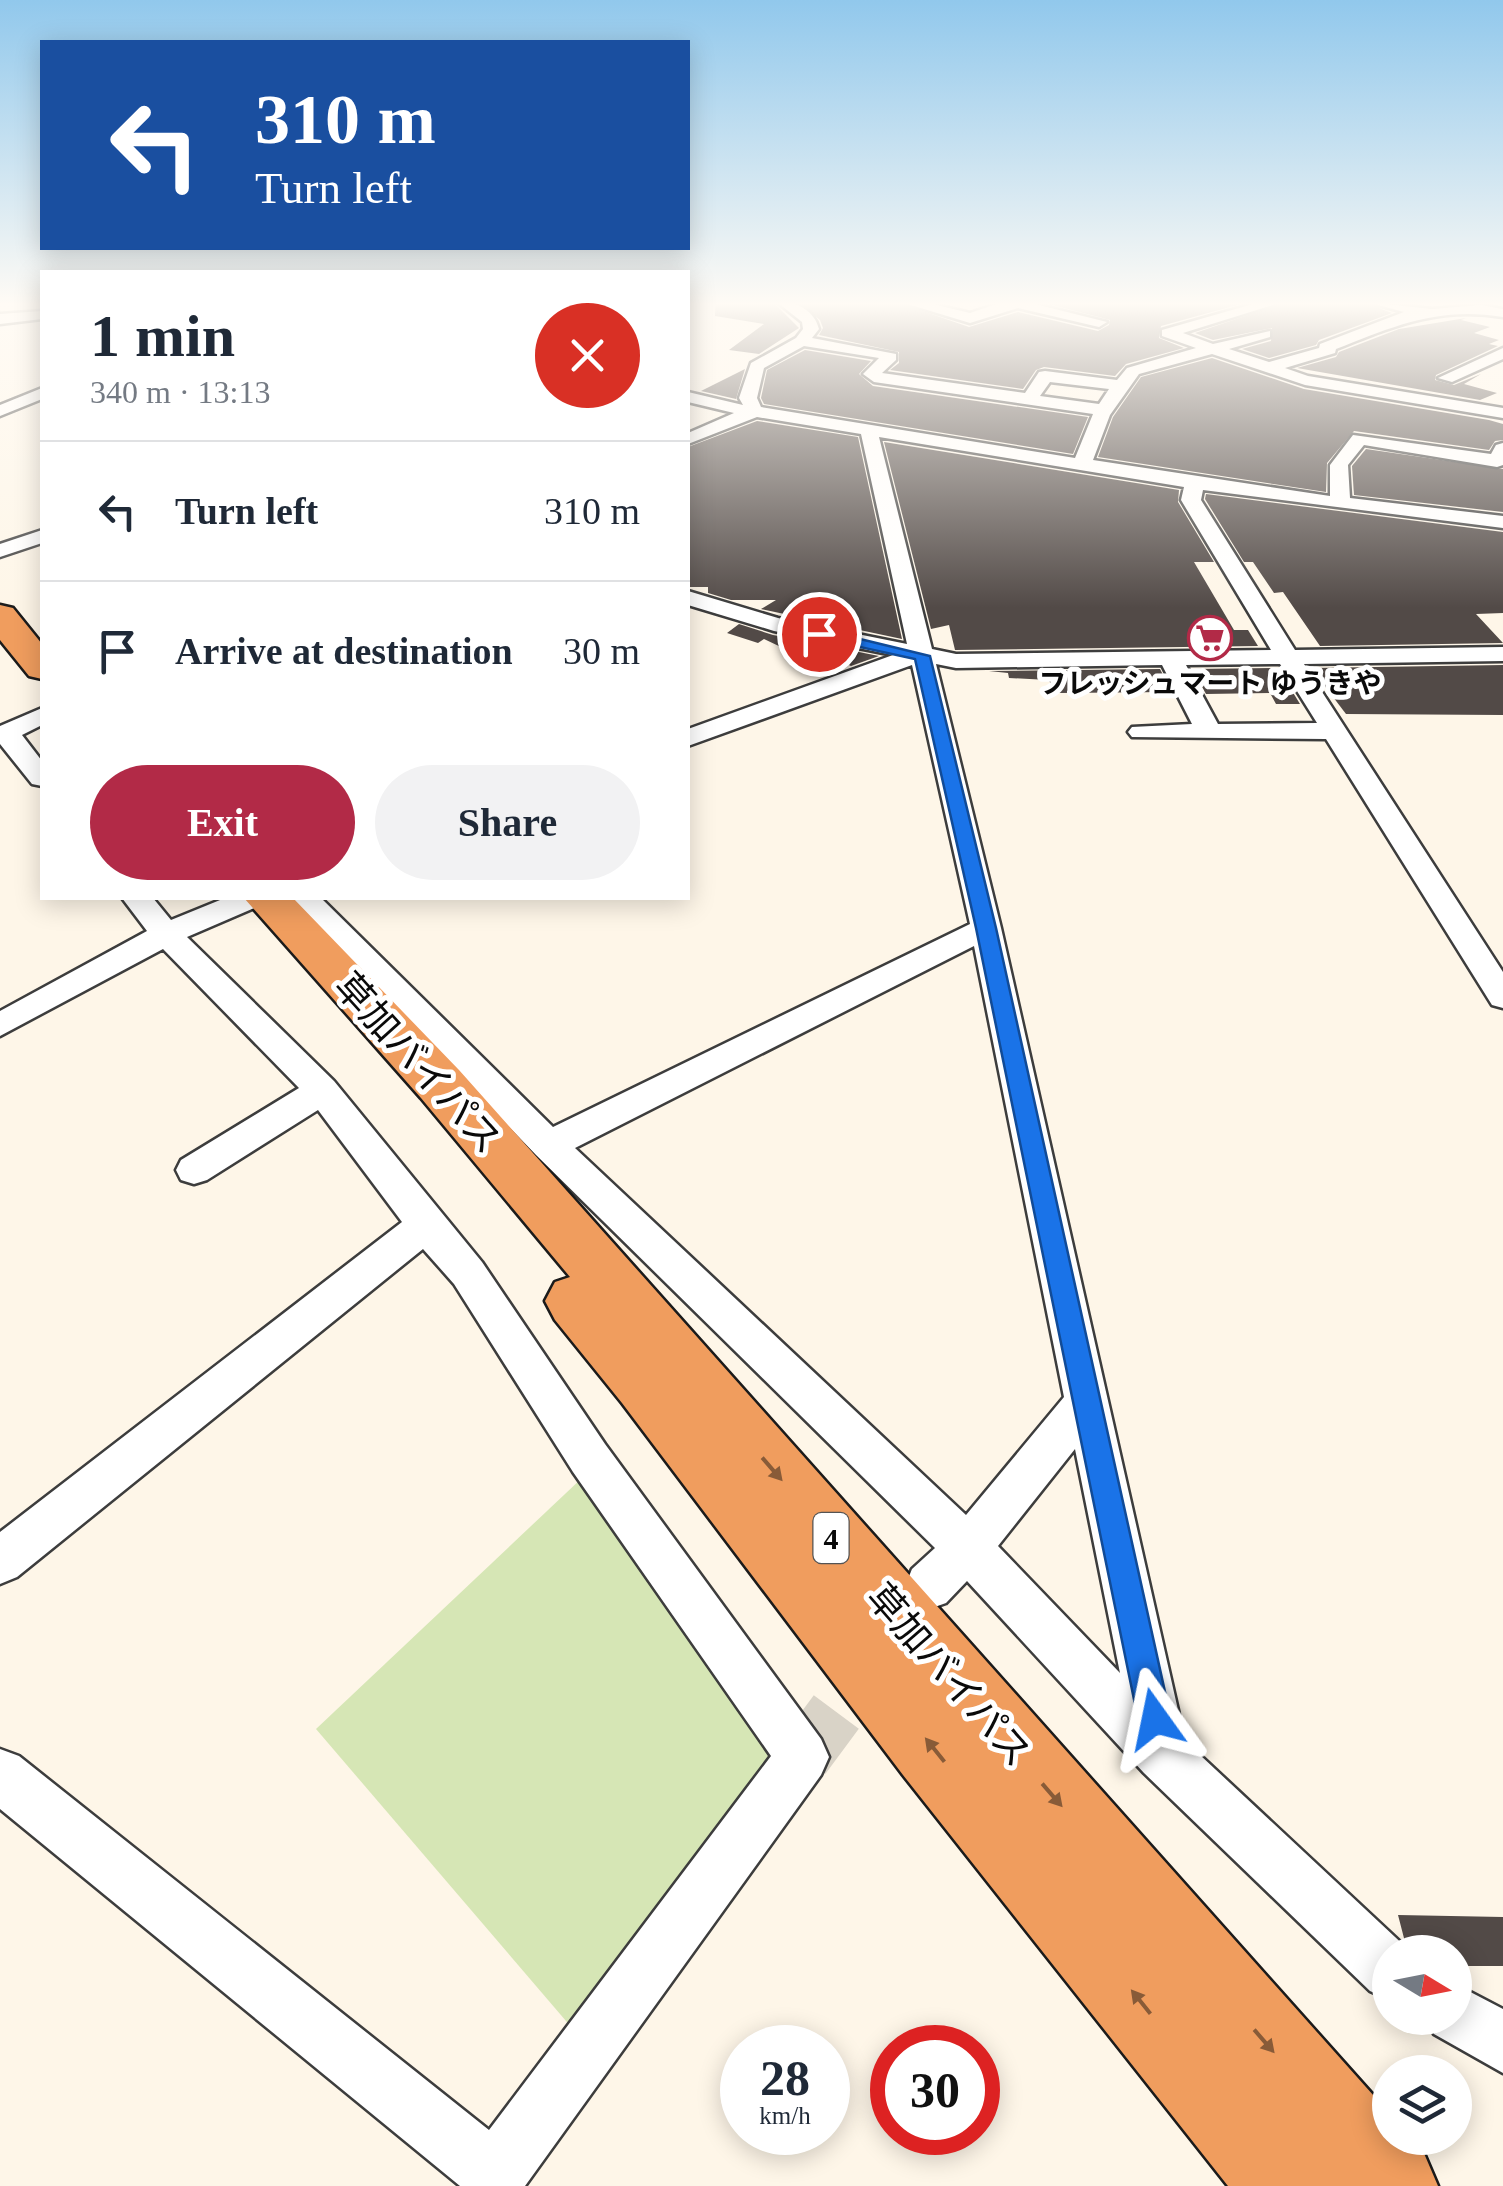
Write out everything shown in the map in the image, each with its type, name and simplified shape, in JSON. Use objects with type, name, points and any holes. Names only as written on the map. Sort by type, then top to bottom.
[{"type":"highway","points":[[0,580],[40,628]]},
{"type":"highway","points":[[0,616],[40,666]]},
{"type":"highway","name":"草加バイパス","points":[[245,900],[368,1054],[646,1382],[932,1746],[1291,2186]]},
{"type":"highway","name":"草加バイパス","points":[[245,900],[440,1084],[1388,2186]]},
{"type":"street","points":[[718,404],[1194,484],[1503,522]]},
{"type":"street","points":[[750,404],[752,412]]},
{"type":"street","points":[[1068,404],[1105,410]]},
{"type":"street","points":[[1082,466],[1089,437],[1109,404]]},
{"type":"street","points":[[1457,404],[1503,413]]},
{"type":"street","points":[[690,438],[752,412]]},
{"type":"street","points":[[869,431],[918,656],[986,928],[1162,1754]]},
{"type":"street","points":[[1340,503],[1338,465],[1359,439],[1497,461],[1503,449]]},
{"type":"street","points":[[1194,484],[1191,500],[1503,997]]},
{"type":"street","points":[[0,551],[40,537]]},
{"type":"street","points":[[690,599],[736,614],[918,656],[956,661],[1289,660],[1503,654]]},
{"type":"street","points":[[690,737],[918,656]]},
{"type":"street","points":[[1172,661],[1209,732]]},
{"type":"street","points":[[40,717],[3,734],[40,776]]},
{"type":"street","points":[[1141,732],[1335,732]]},
{"type":"street","points":[[0,1775],[502,2180],[803,1757],[589,1458],[468,1273],[322,1090],[166,934],[139,900]]},
{"type":"street","points":[[0,1025],[166,934],[242,900]]},
{"type":"street","points":[[306,900],[549,1144],[968,1548],[1162,1754],[1372,1953]]},
{"type":"street","points":[[549,1144],[986,928]]},
{"type":"street","points":[[194,1170],[322,1090]]},
{"type":"street","points":[[0,1560],[426,1225]]},
{"type":"street","points":[[929,1586],[968,1548],[1088,1400]]},
{"type":"street","points":[[1472,2024],[1503,2043]]},
{"type":"green space","points":[[583,1477],[776,1755],[572,2028],[316,1729]]},
{"type":"building","points":[[764,404],[998,404],[1088,417],[1073,454]]},
{"type":"building","points":[[1122,404],[1394,404],[1503,424],[1503,440],[1495,441],[1489,450],[1354,431],[1327,463],[1326,492],[1098,457]]},
{"type":"building","points":[[757,421],[858,437],[902,639],[761,609],[776,600],[731,600],[708,593],[708,587],[690,587],[690,446]]},
{"type":"building","points":[[884,442],[1179,490],[1178,502],[1214,562],[1194,562],[1234,630],[1248,630],[1258,646],[955,650],[949,625],[931,629]]},
{"type":"building","points":[[1366,449],[1503,469],[1503,512],[1354,495],[1352,466]]},
{"type":"building","points":[[1206,494],[1503,532],[1503,613],[1476,614],[1503,643],[1320,646],[1283,592],[1274,593],[1253,562],[1244,562],[1205,499]]},
{"type":"building","points":[[739,624],[773,635],[879,656],[851,666],[840,661],[833,664],[811,653],[802,657],[764,639],[758,643],[727,633]]},
{"type":"building","points":[[1503,665],[1503,715],[1346,714],[1311,668]]},
{"type":"building","points":[[1278,668],[1300,704],[1276,704],[1270,693],[1206,694],[1192,669]]},
{"type":"building","points":[[1160,669],[1172,692],[1059,693],[1048,680],[1009,678],[1008,673],[989,671]]},
{"type":"building","points":[[1398,1915],[1503,1917],[1503,1966],[1472,1966],[1472,1935],[1403,1935]]},
{"type":"tunnel","points":[[803,1757],[874,1661]]},
{"type":"place","name":"フレッシュマート ゆうきや","points":[[1210,638]]},
{"type":"route","points":[[819,634],[922,656],[986,928],[1155,1719]]}]
